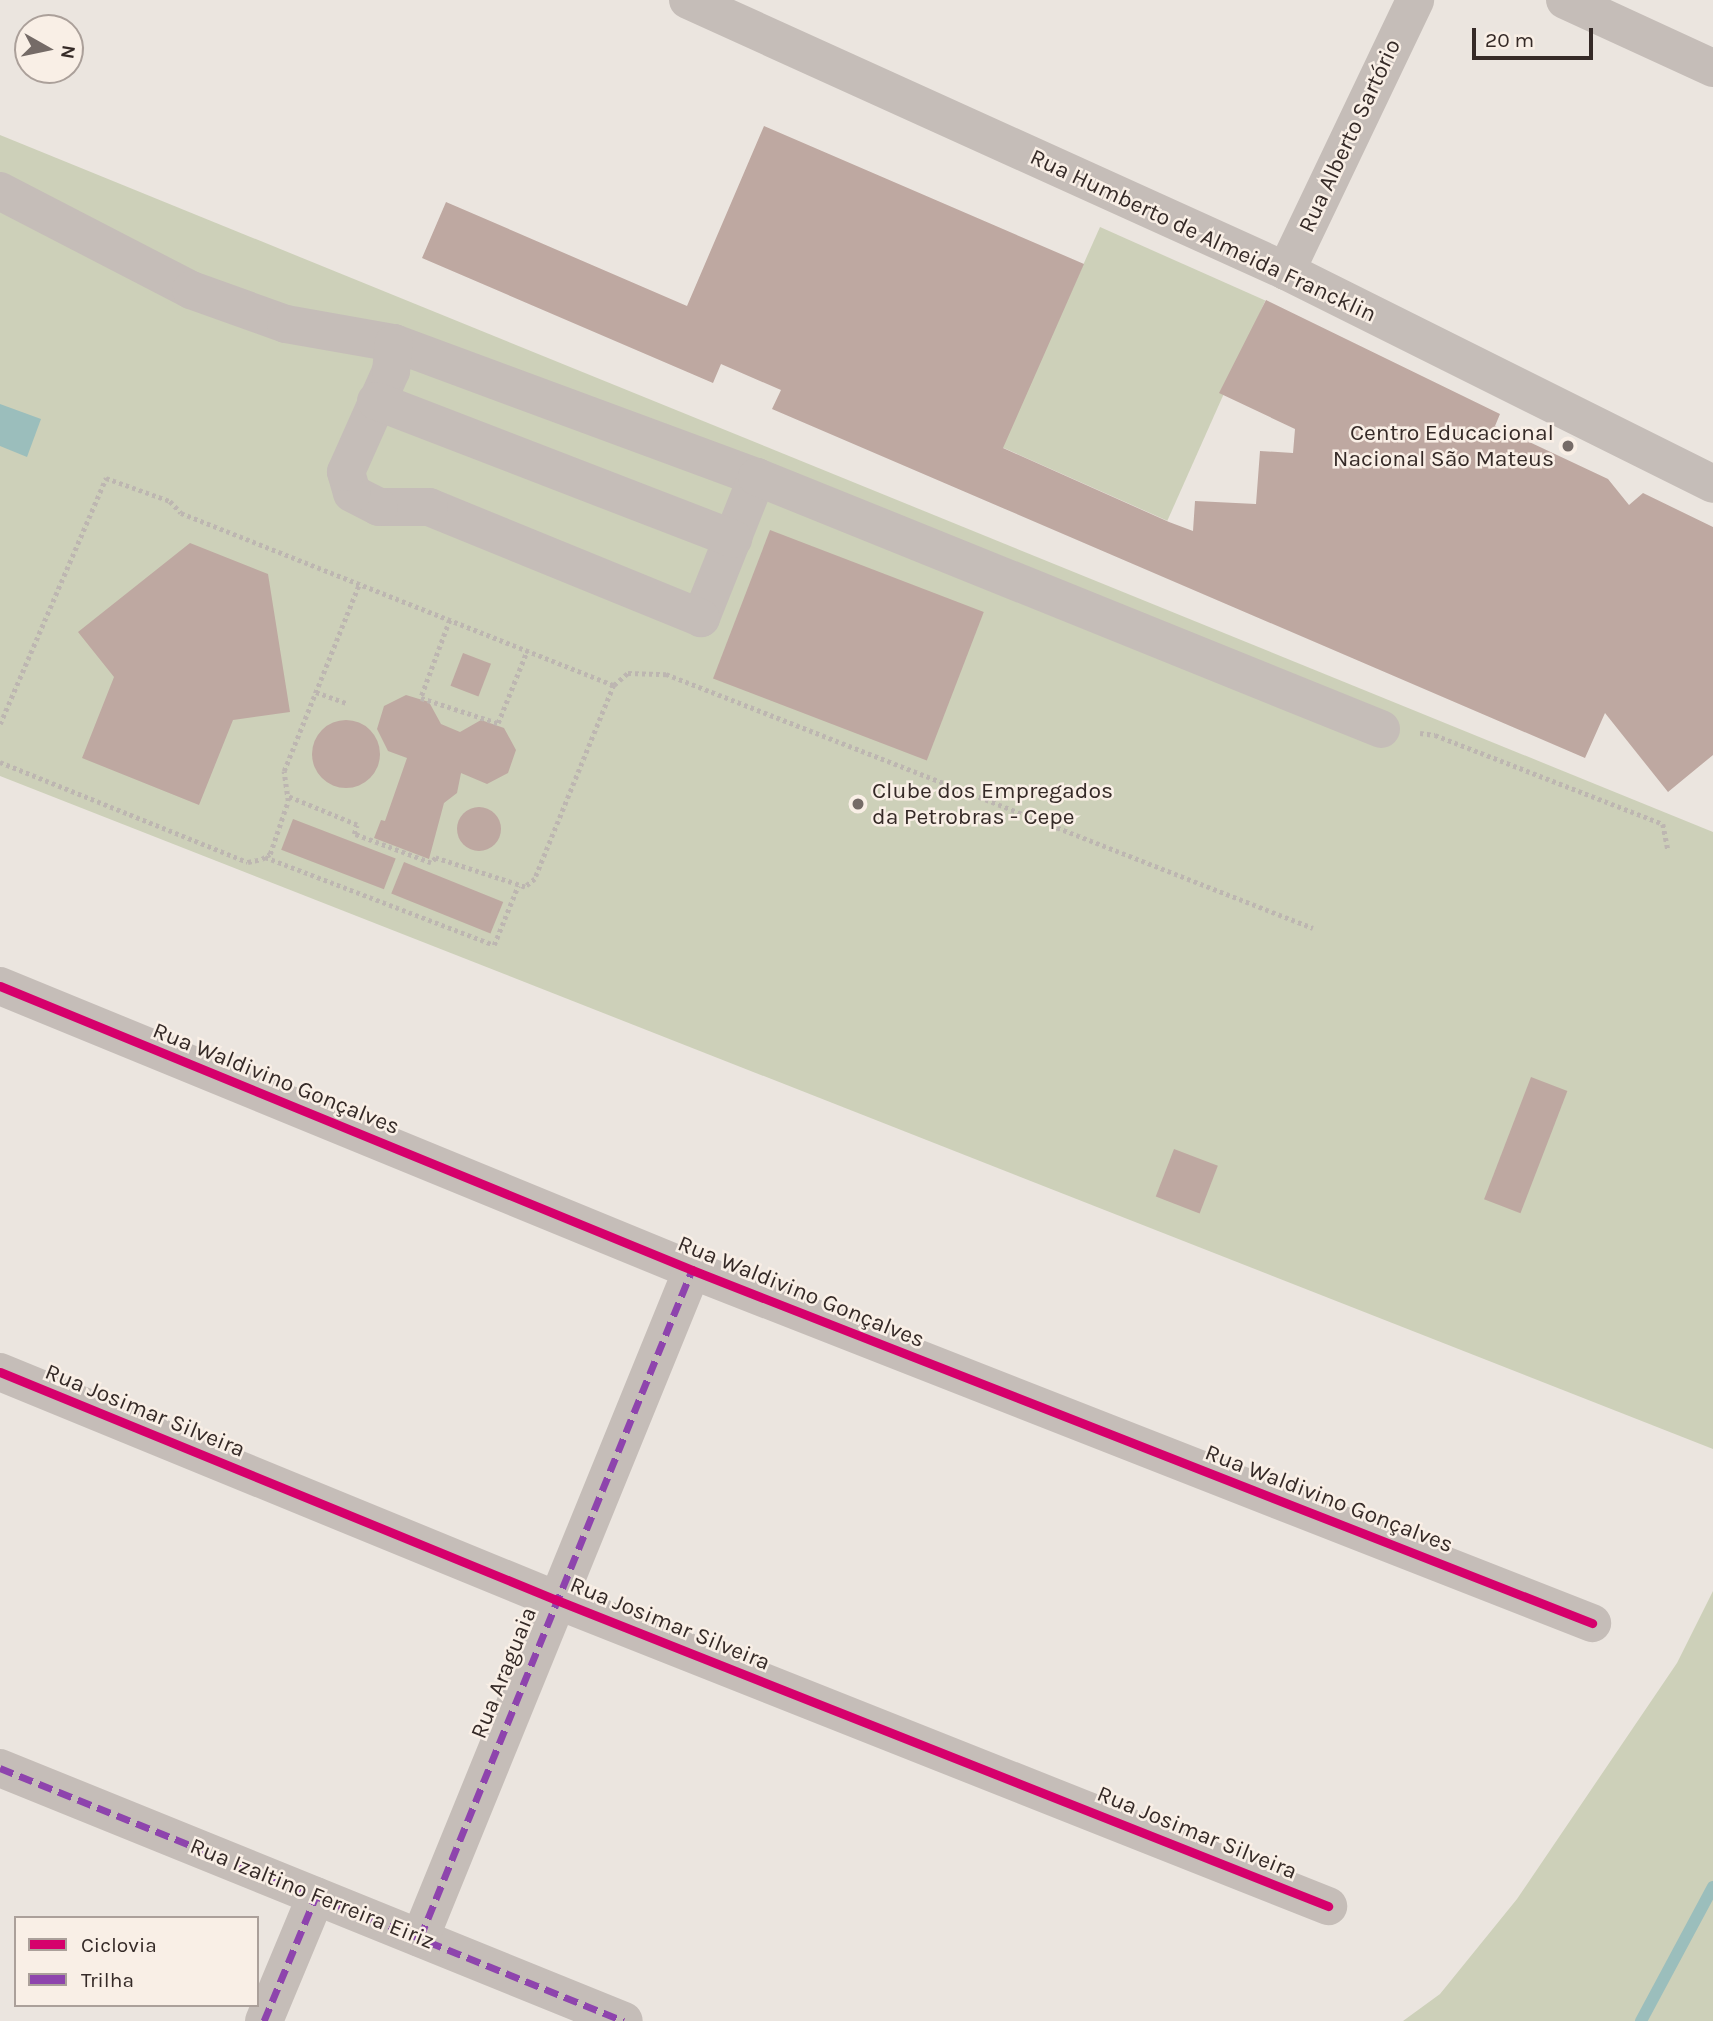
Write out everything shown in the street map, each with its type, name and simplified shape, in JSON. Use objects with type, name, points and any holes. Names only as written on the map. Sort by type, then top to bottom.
[{"type":"street","name":"Rua Humberto de Almeida Francklin","points":[[688,0],[1286,271],[1713,484]]},
{"type":"street","name":"Rua Alberto Sartório","points":[[1286,271],[1415,0]]},
{"type":"street","points":[[1565,0],[1713,68]]},
{"type":"street","points":[[0,191],[191,290],[286,324],[394,343],[757,477],[1381,729]]},
{"type":"street","points":[[394,343],[391,371],[346,472],[352,493],[379,507],[429,507],[701,618],[757,477]]},
{"type":"street","points":[[376,401],[733,539]]},
{"type":"street","name":"Rua Waldivino Gonçalves","points":[[0,986],[692,1270],[1591,1623]]},
{"type":"street","name":"Rua Araguaia","points":[[420,1938],[554,1599],[692,1270]]},
{"type":"street","name":"Rua Josimar Silveira","points":[[0,1372],[554,1599],[1328,1906]]},
{"type":"street","name":"Rua Izaltino Ferreira Eiriz","points":[[0,1768],[624,2021]]},
{"type":"street","points":[[264,2021],[316,1896]]},
{"type":"path","points":[[0,724],[106,478],[170,501],[181,513],[614,685]]},
{"type":"path","points":[[265,857],[279,830],[286,796],[284,771],[359,584]]},
{"type":"path","points":[[450,620],[421,698],[498,723],[527,651]]},
{"type":"path","points":[[286,796],[357,825],[354,834],[431,863],[436,858],[525,887],[535,879],[614,685],[628,673],[666,674],[1312,928]]},
{"type":"path","points":[[316,692],[347,703]]},
{"type":"path","points":[[1381,729],[1435,735],[1663,824],[1668,850]]},
{"type":"path","points":[[0,762],[248,862],[265,857],[494,945],[518,886]]},
{"type":"green space","name":"Clube dos Empregados da Petrobras - Cepe","points":[[0,135],[1713,832],[1713,1449],[0,776]]},
{"type":"green space","points":[[1100,227],[1265,301],[1167,521],[1002,447]]},
{"type":"green space","points":[[1713,1591],[1713,2021],[1403,2021],[1440,1994],[1517,1899],[1677,1663]]},
{"type":"water","points":[[0,404],[41,419],[27,457],[0,446]]},
{"type":"building","points":[[764,126],[1084,264],[1003,448],[1169,522],[1193,531],[1195,501],[1256,504],[1260,451],[1293,453],[1295,429],[1219,393],[1266,300],[1500,414],[1495,426],[1608,479],[1629,505],[1643,493],[1713,527],[1713,755],[1668,792],[1605,713],[1585,758],[772,409],[781,390],[721,364],[713,383],[422,258],[446,202],[687,306]]},
{"type":"building","points":[[770,530],[984,612],[927,761],[713,678]]},
{"type":"building","points":[[190,543],[268,574],[290,712],[233,720],[199,805],[82,758],[114,677],[78,632]]},
{"type":"building","points":[[463,653],[491,664],[478,696],[450,686]]},
{"type":"building","points":[[406,695],[429,702],[441,724],[460,732],[481,720],[504,728],[516,750],[508,773],[487,784],[461,773],[457,793],[444,803],[429,859],[374,838],[381,820],[385,821],[407,758],[388,751],[377,729],[384,706]]},
{"type":"building","points":[[346,720],[359,723],[370,730],[377,741],[380,754],[377,767],[370,778],[359,785],[346,788],[333,785],[322,778],[315,767],[312,754],[315,741],[322,730],[333,723]]},
{"type":"building","points":[[479,807],[488,808],[495,813],[500,820],[500,838],[495,845],[488,850],[479,851],[470,850],[463,845],[458,838],[457,829],[458,820],[463,813],[470,808]]},
{"type":"building","points":[[293,819],[396,858],[384,889],[281,850]]},
{"type":"building","points":[[404,862],[503,902],[490,934],[391,894]]},
{"type":"building","points":[[1531,1077],[1567,1091],[1520,1213],[1484,1199]]},
{"type":"building","points":[[1174,1149],[1218,1166],[1200,1213],[1156,1197]]},
{"type":"waterway","points":[[1641,2021],[1713,1887]]},
{"type":"marked path","points":[[420,1938],[692,1270]]},
{"type":"marked path","points":[[0,1768],[624,2021]]},
{"type":"marked path","points":[[264,2021],[316,1896]]},
{"type":"cycle path","points":[[0,986],[692,1270],[1592,1623]]},
{"type":"cycle path","points":[[0,1372],[554,1599],[1328,1906]]},
{"type":"place","name":"Centro Educacional Nacional São Mateus","points":[[1568,446]]},
{"type":"place","name":"Clube dos Empregados da Petrobras - Cepe","points":[[858,804]]}]
